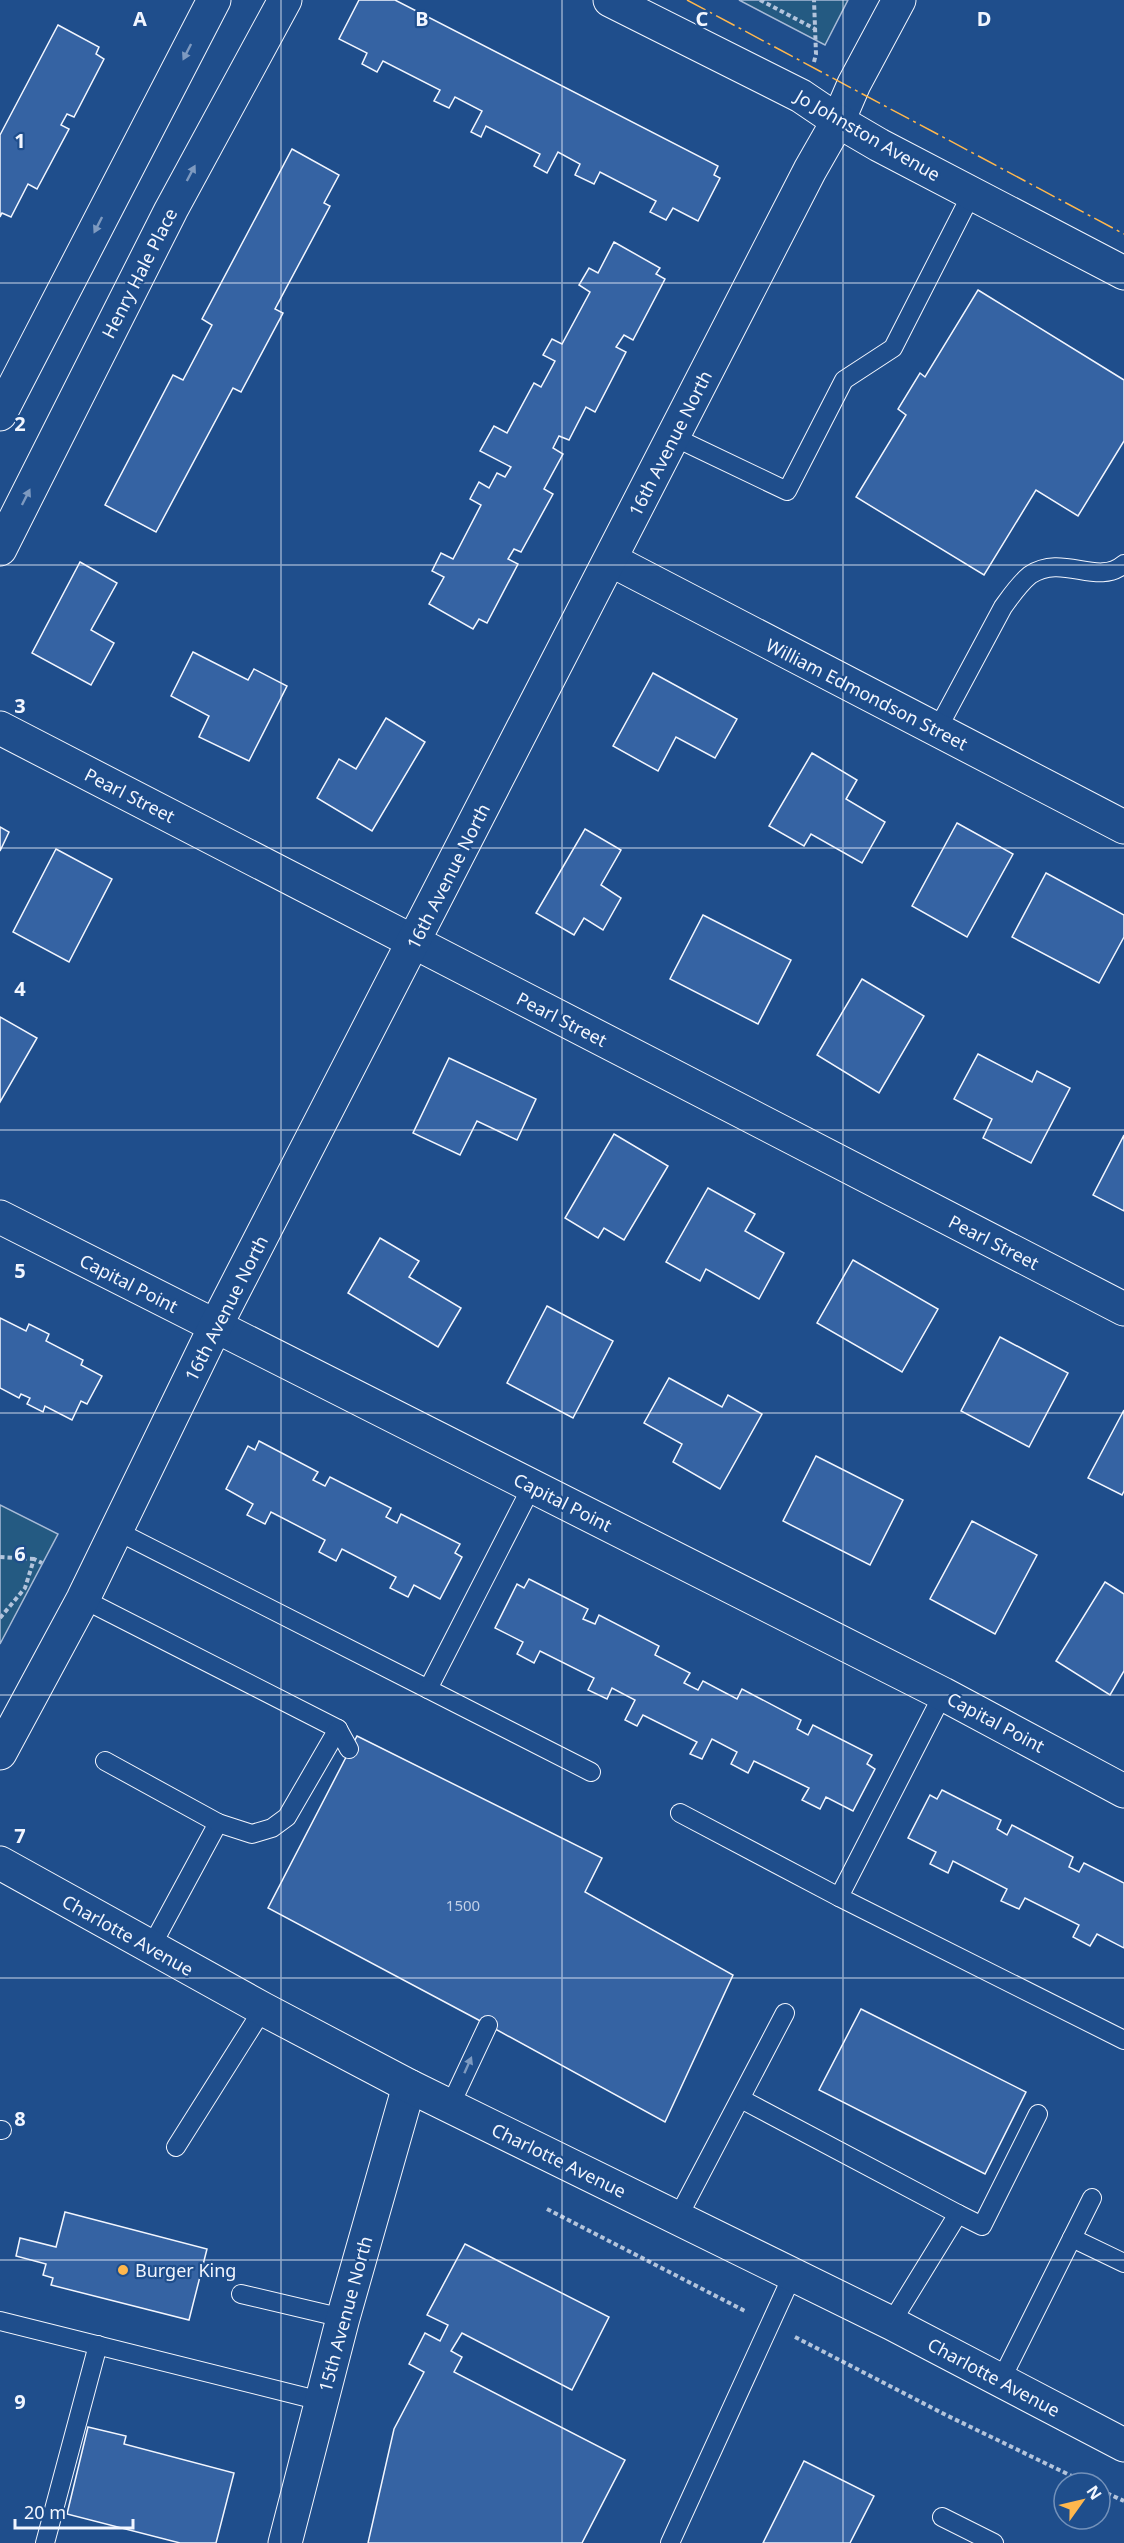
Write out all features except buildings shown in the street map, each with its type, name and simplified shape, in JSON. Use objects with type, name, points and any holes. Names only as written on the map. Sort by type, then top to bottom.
[{"type":"street","points":[[0,414],[214,0]]},
{"type":"street","name":"Henry Hale Place","points":[[0,549],[171,210],[285,0]]},
{"type":"street","name":"Jo Johnston Avenue","points":[[610,0],[801,96],[838,121],[1124,273]]},
{"type":"street","name":"16th Avenue North","points":[[0,1753],[83,1599],[215,1327],[899,0]]},
{"type":"street","name":"William Edmondson Street","points":[[611,560],[1124,826]]},
{"type":"street","name":"Pearl Street","points":[[0,728],[1124,1309]]},
{"type":"street","name":"Capital Point","points":[[0,1217],[943,1694],[1124,1791]]},
{"type":"street","name":"Charlotte Avenue","points":[[0,1863],[263,2009],[409,2086],[891,2323],[1124,2445]]},
{"type":"street","name":"15th Avenue North","points":[[285,2543],[343,2318],[409,2086]]},
{"type":"lane","points":[[674,437],[787,492],[844,380],[892,348],[972,193]]},
{"type":"lane","points":[[937,730],[1003,608],[1016,589],[1030,575],[1047,568],[1062,566],[1092,572],[1108,572],[1124,564]]},
{"type":"lane","points":[[428,1689],[532,1486]]},
{"type":"lane","points":[[117,1531],[591,1772]]},
{"type":"lane","points":[[83,1599],[338,1728],[349,1749]]},
{"type":"lane","points":[[839,1897],[943,1694]]},
{"type":"lane","points":[[105,1761],[218,1823],[252,1834],[272,1828],[287,1817],[338,1728]]},
{"type":"lane","points":[[680,1813],[839,1897],[1124,2040]]},
{"type":"lane","points":[[151,1947],[218,1823]]},
{"type":"lane","points":[[176,2147],[263,2009]]},
{"type":"lane","points":[[678,2219],[785,2013]]},
{"type":"lane","points":[[450,2106],[488,2025]]},
{"type":"lane","points":[[741,2099],[982,2226],[1038,2114]]},
{"type":"lane","points":[[1001,2380],[1092,2198]]},
{"type":"lane","points":[[891,2323],[958,2214]]},
{"type":"lane","points":[[1072,2238],[1124,2263]]},
{"type":"lane","points":[[670,2543],[793,2274]]},
{"type":"lane","points":[[241,2294],[343,2318]]},
{"type":"lane","points":[[0,2321],[321,2401]]},
{"type":"lane","points":[[45,2543],[98,2345]]},
{"type":"lane","points":[[942,2517],[994,2543]]},
{"type":"path","points":[[759,0],[815,29]]},
{"type":"path","points":[[801,96],[816,54],[814,0]]},
{"type":"path","points":[[0,1557],[34,1559],[42,1563]]},
{"type":"path","points":[[0,1618],[25,1588],[34,1559]]},
{"type":"path","points":[[955,2419],[1061,2471]]},
{"type":"shaded area","points":[[739,0],[848,0],[825,45]]},
{"type":"shaded area","points":[[0,1505],[58,1534],[0,1644]]},
{"type":"power","points":[[687,0],[1124,234]]},
{"type":"place","name":"Burger King","points":[[123,2270]]}]
